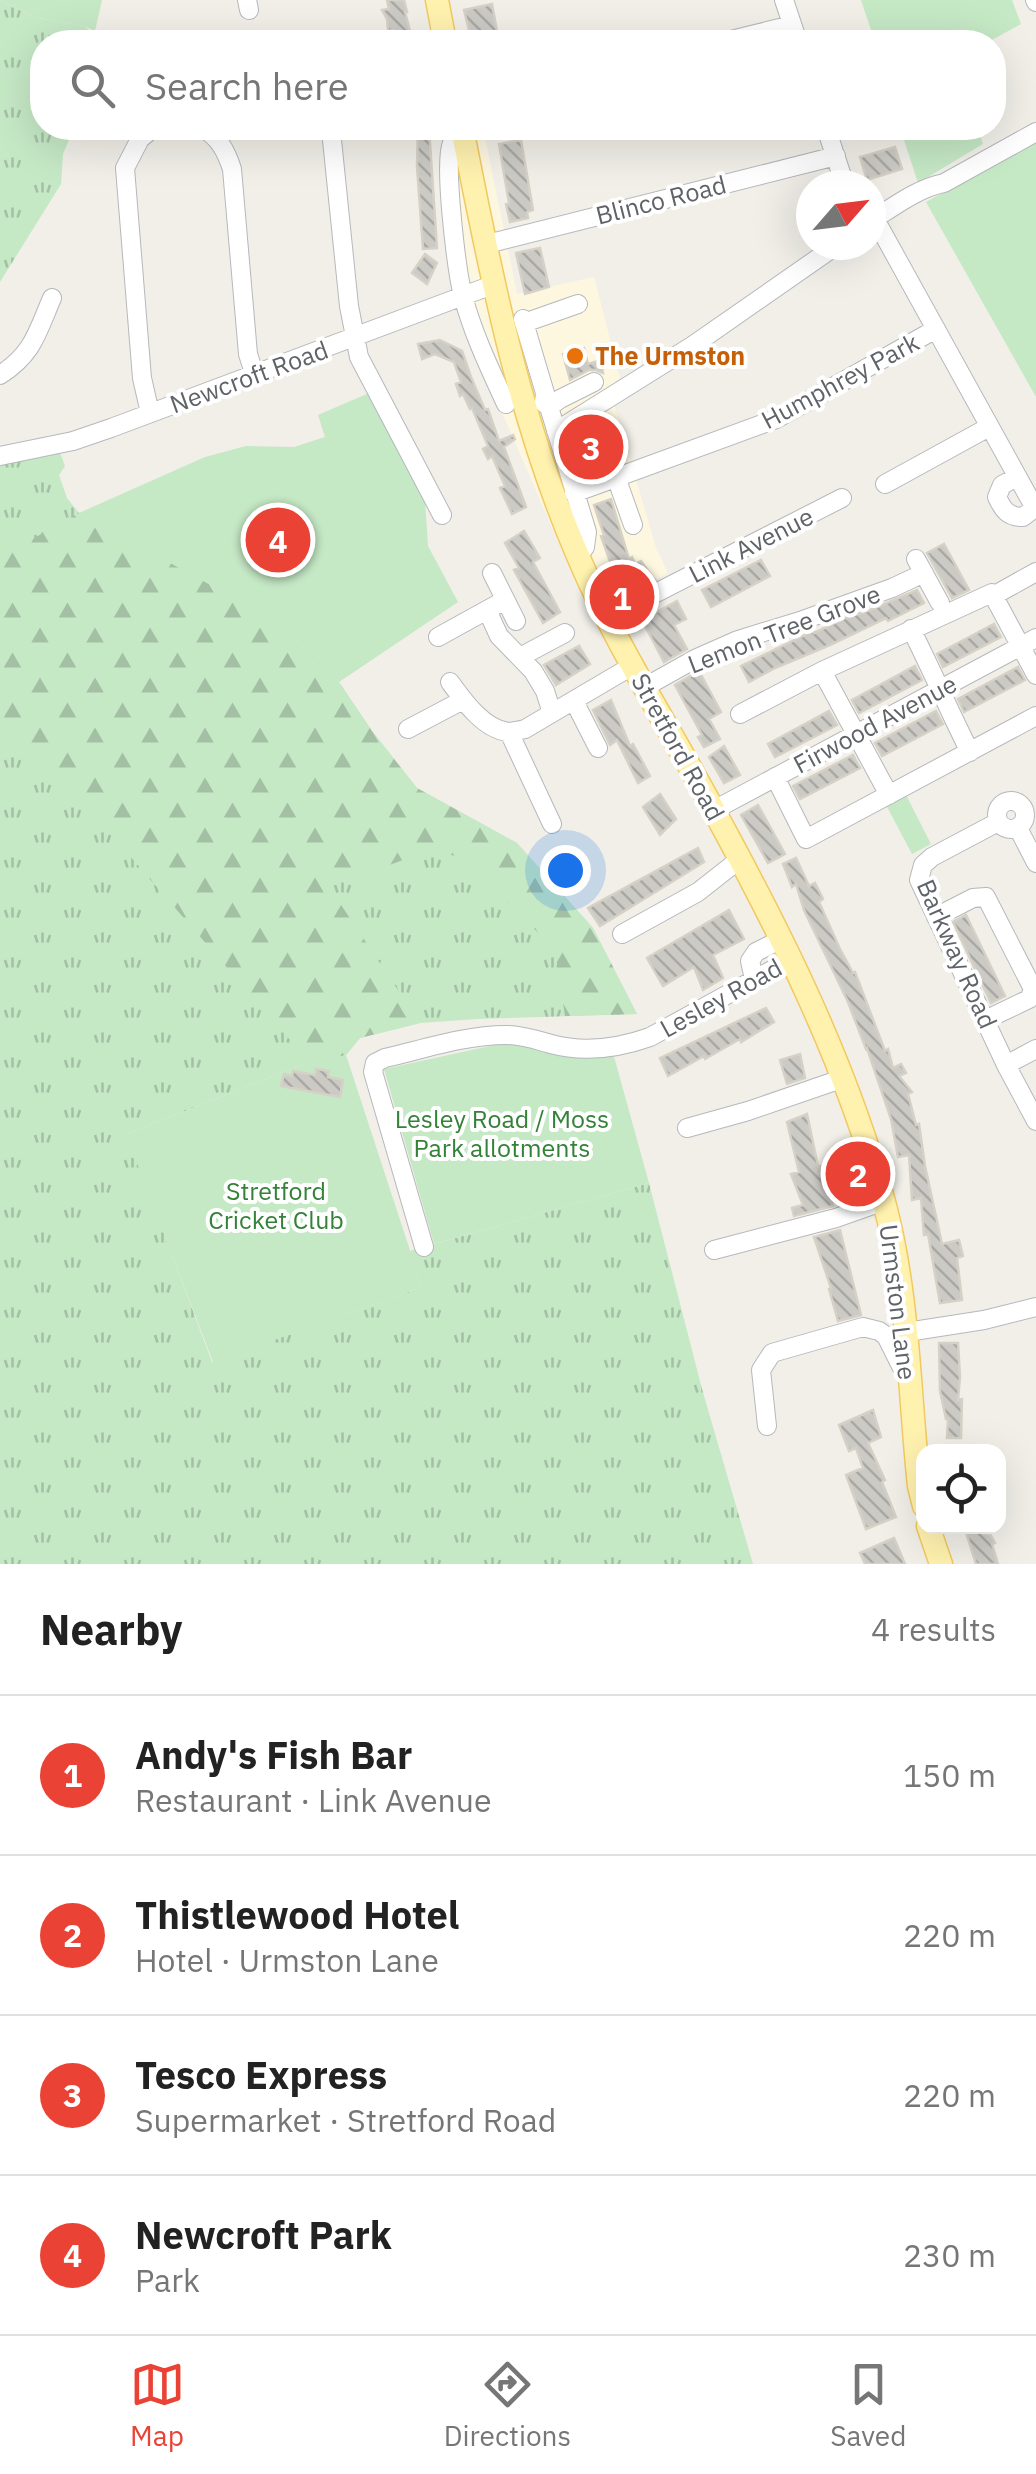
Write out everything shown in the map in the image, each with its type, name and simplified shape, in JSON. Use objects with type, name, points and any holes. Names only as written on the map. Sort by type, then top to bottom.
[{"type":"main road","points":[[437,0],[443,30]]},
{"type":"main road","name":"Stretford Road","points":[[464,140],[503,324],[578,556],[607,618],[753,884]]},
{"type":"main road","name":"Urmston Lane","points":[[753,884],[792,959],[844,1078],[884,1202],[906,1332],[916,1452]]},
{"type":"main road","points":[[931,1534],[941,1564]]},
{"type":"street","points":[[784,0],[794,30]]},
{"type":"street","points":[[1006,140],[1036,122]]},
{"type":"street","points":[[934,185],[1036,132]]},
{"type":"street","points":[[139,140],[125,168],[142,378],[150,414]]},
{"type":"street","points":[[218,140],[232,169],[248,354],[255,376]]},
{"type":"street","points":[[332,140],[359,357],[442,515]]},
{"type":"street","name":"Stretford Road","points":[[453,140],[450,184],[462,295],[484,356],[534,415],[574,492],[587,532],[585,547],[578,556]]},
{"type":"street","points":[[830,140],[840,170]]},
{"type":"street","points":[[886,212],[1006,140]]},
{"type":"street","name":"Blinco Road","points":[[487,244],[836,156]]},
{"type":"street","name":"Humphrey Park","points":[[886,242],[1017,477]]},
{"type":"street","points":[[534,415],[692,346],[815,260]]},
{"type":"street","name":"Newcroft Road","points":[[0,456],[73,441],[495,284]]},
{"type":"street","points":[[0,375],[26,355],[52,298]]},
{"type":"street","points":[[534,415],[545,393],[523,321],[578,304]]},
{"type":"street","name":"Humphrey Park","points":[[574,492],[776,419],[936,329]]},
{"type":"street","points":[[534,415],[594,382]]},
{"type":"street","points":[[884,484],[990,427]]},
{"type":"street","points":[[614,454],[633,525]]},
{"type":"street","name":"Link Avenue","points":[[607,618],[842,498]]},
{"type":"street","name":"Lemon Tree Grove","points":[[509,732],[525,729],[574,701],[639,676],[892,588],[920,566],[940,603]]},
{"type":"street","points":[[993,596],[1036,572]]},
{"type":"street","points":[[492,573],[516,621]]},
{"type":"street","points":[[740,714],[992,593],[1028,642],[1036,675]]},
{"type":"street","points":[[438,636],[505,600]]},
{"type":"street","points":[[487,610],[500,636],[533,671],[552,713]]},
{"type":"street","points":[[911,629],[970,752]]},
{"type":"street","points":[[520,657],[565,633]]},
{"type":"street","name":"Firwood Avenue","points":[[714,810],[1028,642]]},
{"type":"street","points":[[822,672],[889,795]]},
{"type":"street","points":[[450,682],[483,720],[509,732],[552,824]]},
{"type":"street","points":[[408,729],[464,700]]},
{"type":"street","points":[[574,701],[598,748]]},
{"type":"street","points":[[774,778],[806,839],[1036,716]]},
{"type":"street","points":[[1006,802],[1030,804],[1018,828],[1004,828],[998,822],[997,812],[1006,802]]},
{"type":"street","name":"Barkway Road","points":[[998,822],[932,857],[923,865],[919,880],[1036,1121]]},
{"type":"street","points":[[1018,828],[1036,863]]},
{"type":"street","points":[[622,934],[698,892],[740,859]]},
{"type":"street","points":[[936,917],[973,898],[986,897],[1032,987],[1029,999],[985,1020]]},
{"type":"street","points":[[754,980],[750,960],[770,945]]},
{"type":"street","name":"Lesley Road","points":[[424,1247],[373,1072],[376,1063],[503,1034],[580,1049],[629,1044],[650,1037],[792,959]]},
{"type":"street","points":[[1006,1064],[1036,1049]]},
{"type":"street","points":[[687,1128],[844,1078]]},
{"type":"street","points":[[714,1250],[884,1202]]},
{"type":"street","points":[[906,1332],[1036,1307]]},
{"type":"street","points":[[768,1426],[761,1370],[772,1352],[863,1327],[879,1330],[886,1336],[901,1366],[909,1373]]},
{"type":"shaded area","points":[[447,140],[485,140],[517,294],[594,277],[620,378],[609,387],[656,548],[668,573],[589,612],[476,353],[443,191]]},
{"type":"green space","points":[[0,0],[33,17],[89,30],[30,30],[30,140],[69,140],[63,154],[61,184],[0,282]]},
{"type":"green space","points":[[0,0],[102,0],[95,30],[33,17]]},
{"type":"green space","points":[[861,0],[1012,0],[1021,24],[1006,32],[871,30]]},
{"type":"green space","points":[[904,140],[982,140],[983,144],[918,183]]},
{"type":"green space","points":[[1036,140],[1036,397],[926,202]]},
{"type":"green space","points":[[369,393],[425,501],[428,546],[458,602],[339,682],[275,620],[79,513],[205,457],[246,446],[294,447],[325,437],[318,415]]},
{"type":"green space","points":[[59,450],[65,466],[59,475],[67,498],[79,513],[275,620],[339,682],[417,788],[517,843],[593,928],[637,1014],[420,1023],[360,1038],[346,1055],[299,1066],[127,1134],[212,1362],[422,1287],[410,1251],[649,1183],[702,1389],[753,1564],[0,1564],[0,461]]},
{"type":"green space","points":[[79,513],[275,620],[339,682],[417,788],[517,843],[593,928],[637,1014],[565,1016],[555,949],[459,856],[425,852],[329,887],[420,1023],[360,1038],[346,1055],[299,1066],[290,1040],[82,801],[0,727],[0,557]]},
{"type":"green space","points":[[905,793],[931,844],[912,854],[885,803]]},
{"type":"green space","name":"Lesley Road / Moss Park allotments","points":[[504,1043],[613,1053],[649,1183],[434,1244],[384,1069]]},
{"type":"green space","name":"Stretford Cricket Club","points":[[346,1055],[422,1287],[213,1362],[132,1158],[127,1134],[299,1066]]},
{"type":"building","points":[[387,0],[404,0],[410,30],[388,30],[382,10],[389,9]]},
{"type":"building","points":[[492,4],[497,30],[469,30],[464,10]]},
{"type":"building","points":[[418,140],[430,140],[437,248],[423,249]]},
{"type":"building","points":[[521,140],[533,210],[527,212],[528,218],[510,222],[499,144]]},
{"type":"building","points":[[895,147],[902,169],[886,174],[886,170],[864,170],[860,157]]},
{"type":"building","points":[[540,248],[549,287],[525,294],[516,253]]},
{"type":"building","points":[[425,254],[437,263],[427,284],[412,273]]},
{"type":"building","points":[[440,340],[462,351],[499,441],[513,435],[515,439],[504,447],[526,507],[512,514],[492,456],[488,459],[483,449],[488,446],[472,408],[463,394],[460,396],[456,384],[461,382],[454,362],[435,354],[422,359],[418,344]]},
{"type":"building","name":"The Urmston","points":[[584,348],[588,364],[601,360],[603,373],[589,370],[570,380],[563,354]]},
{"type":"building","points":[[589,435],[602,469],[588,475],[583,472],[575,440]]},
{"type":"building","points":[[611,499],[629,559],[632,557],[635,564],[641,561],[655,580],[622,596],[594,505]]},
{"type":"building","points":[[524,531],[540,558],[533,562],[560,612],[543,623],[514,570],[519,568],[505,543]]},
{"type":"building","points":[[944,544],[969,590],[952,598],[927,553]]},
{"type":"building","points":[[761,560],[770,576],[711,607],[702,590]]},
{"type":"building","points":[[917,590],[924,603],[749,682],[741,666],[813,631]]},
{"type":"building","points":[[677,601],[686,619],[674,625],[687,649],[664,662],[642,620]]},
{"type":"building","points":[[994,624],[1001,637],[943,667],[937,654]]},
{"type":"building","points":[[579,646],[590,664],[556,685],[544,665]]},
{"type":"building","points":[[915,666],[922,680],[859,713],[852,700]]},
{"type":"building","points":[[1018,667],[1025,680],[964,712],[958,699]]},
{"type":"building","points":[[699,671],[721,712],[709,719],[720,739],[704,747],[698,737],[702,735],[675,685]]},
{"type":"building","points":[[611,700],[630,746],[633,744],[650,776],[638,783],[617,740],[610,745],[593,710]]},
{"type":"building","points":[[829,711],[837,725],[775,757],[768,744]]},
{"type":"building","points":[[936,711],[943,724],[882,756],[875,743]]},
{"type":"building","points":[[724,746],[740,775],[724,783],[709,757]]},
{"type":"building","points":[[853,755],[860,768],[800,799],[793,786]]},
{"type":"building","points":[[660,794],[676,819],[660,835],[643,807]]},
{"type":"building","points":[[758,805],[785,854],[768,863],[741,815]]},
{"type":"building","points":[[698,848],[704,862],[600,926],[588,908]]},
{"type":"building","points":[[796,858],[809,886],[815,883],[823,899],[819,902],[855,972],[893,1068],[901,1064],[906,1073],[899,1076],[912,1092],[908,1094],[916,1125],[919,1124],[942,1244],[959,1240],[963,1256],[957,1258],[962,1300],[940,1303],[928,1234],[924,1235],[921,1198],[912,1200],[909,1155],[898,1157],[891,1119],[867,1048],[796,884],[792,887],[783,864]]},
{"type":"building","points":[[729,910],[744,939],[713,955],[723,978],[703,990],[694,967],[663,986],[647,958]]},
{"type":"building","points":[[966,915],[1005,996],[991,1003],[953,922]]},
{"type":"building","points":[[766,1008],[774,1022],[668,1076],[660,1058]]},
{"type":"building","points":[[800,1054],[805,1078],[787,1084],[780,1060]]},
{"type":"building","points":[[316,1069],[329,1071],[328,1077],[343,1080],[340,1097],[281,1086],[284,1074],[292,1076],[293,1071],[315,1075]]},
{"type":"building","points":[[807,1114],[818,1166],[833,1206],[794,1216],[792,1208],[803,1205],[791,1174],[799,1172],[787,1122]]},
{"type":"building","points":[[840,1230],[861,1315],[838,1321],[814,1237]]},
{"type":"building","points":[[939,1343],[958,1343],[961,1438],[947,1438],[948,1419],[940,1391]]},
{"type":"building","points":[[873,1410],[881,1437],[868,1443],[896,1517],[866,1529],[846,1475],[863,1468],[856,1448],[849,1451],[839,1425]]},
{"type":"building","points":[[967,1534],[990,1534],[998,1564],[976,1564]]},
{"type":"building","points":[[894,1538],[905,1564],[865,1564],[860,1553]]},
{"type":"place","name":"The Urmston","points":[[575,356]]},
{"type":"place","name":"Tesco Express","points":[[591,447]]},
{"type":"place","name":"Newcroft Park","points":[[278,540]]},
{"type":"place","name":"Andy's Fish Bar","points":[[622,597]]},
{"type":"place","name":"Thistlewood Hotel","points":[[858,1174]]}]
